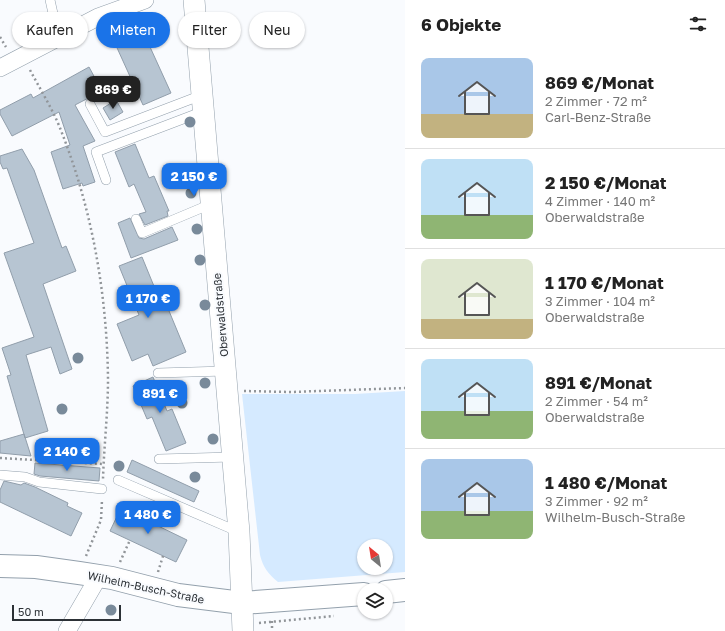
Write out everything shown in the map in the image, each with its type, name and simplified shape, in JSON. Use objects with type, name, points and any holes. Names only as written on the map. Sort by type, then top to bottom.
[{"type":"main road","name":"Wilhelm-Busch-Straße","points":[[0,566],[36,567],[96,575],[178,595],[242,620],[357,605]]},
{"type":"main road","points":[[393,591],[405,590]]},
{"type":"street","points":[[88,22],[145,0]]},
{"type":"street","name":"Oberwaldstraße","points":[[194,0],[239,532],[242,620]]},
{"type":"street","points":[[0,68],[35,48]]},
{"type":"street","points":[[67,631],[96,575]]},
{"type":"lane","points":[[50,0],[53,12]]},
{"type":"lane","points":[[90,104],[105,132],[203,103]]},
{"type":"lane","points":[[106,180],[96,152],[203,103]]},
{"type":"lane","points":[[136,219],[142,233],[211,204]]},
{"type":"lane","points":[[158,373],[226,380]]},
{"type":"lane","points":[[159,459],[232,456]]},
{"type":"lane","points":[[0,475],[25,477],[39,482],[102,489]]},
{"type":"lane","points":[[118,480],[239,532]]},
{"type":"path","points":[[22,55],[60,128],[77,176],[91,226],[106,319],[108,381],[96,575]]},
{"type":"path","points":[[226,380],[299,392],[405,388]]},
{"type":"path","points":[[0,458],[103,464]]},
{"type":"path","points":[[96,575],[130,540]]},
{"type":"path","points":[[242,620],[336,616]]},
{"type":"shaded area","points":[[405,391],[405,572],[393,573],[393,539],[357,539],[357,575],[367,575],[278,582],[271,576],[266,570],[260,555],[242,394],[355,394]]},
{"type":"building","points":[[117,48],[150,48],[171,93],[143,105]]},
{"type":"building","points":[[89,67],[102,91],[75,105],[95,141],[83,146],[95,182],[83,186],[82,183],[63,189],[51,152],[70,145],[59,112],[12,136],[0,114],[0,110],[31,94],[33,98]]},
{"type":"building","points":[[116,100],[123,112],[110,120],[103,108]]},
{"type":"building","points":[[135,144],[149,178],[154,176],[169,211],[167,211],[168,216],[145,225],[139,214],[146,212],[134,184],[129,187],[115,152]]},
{"type":"building","points":[[22,149],[34,170],[62,248],[66,246],[76,271],[43,284],[72,369],[60,374],[51,347],[26,355],[48,431],[25,438],[7,376],[11,375],[2,348],[34,337],[4,253],[34,243],[7,168],[3,169],[0,162],[0,156]]},
{"type":"building","points":[[130,218],[139,238],[144,239],[172,227],[178,240],[131,258],[118,223]]},
{"type":"building","points":[[142,257],[158,296],[162,294],[186,352],[153,366],[148,354],[132,361],[117,324],[139,315],[119,266]]},
{"type":"building","points":[[153,377],[167,411],[172,409],[186,443],[166,451],[152,417],[147,419],[133,386]]},
{"type":"building","points":[[24,434],[31,456],[0,453],[0,441]]},
{"type":"building","points":[[132,460],[199,491],[194,502],[127,472]]},
{"type":"building","points":[[35,463],[100,468],[99,481],[40,476],[34,474]]},
{"type":"building","points":[[4,481],[21,485],[24,483],[35,487],[68,503],[67,506],[82,513],[71,536],[0,502],[0,490]]},
{"type":"building","points":[[121,508],[187,540],[176,562],[110,531]]}]
